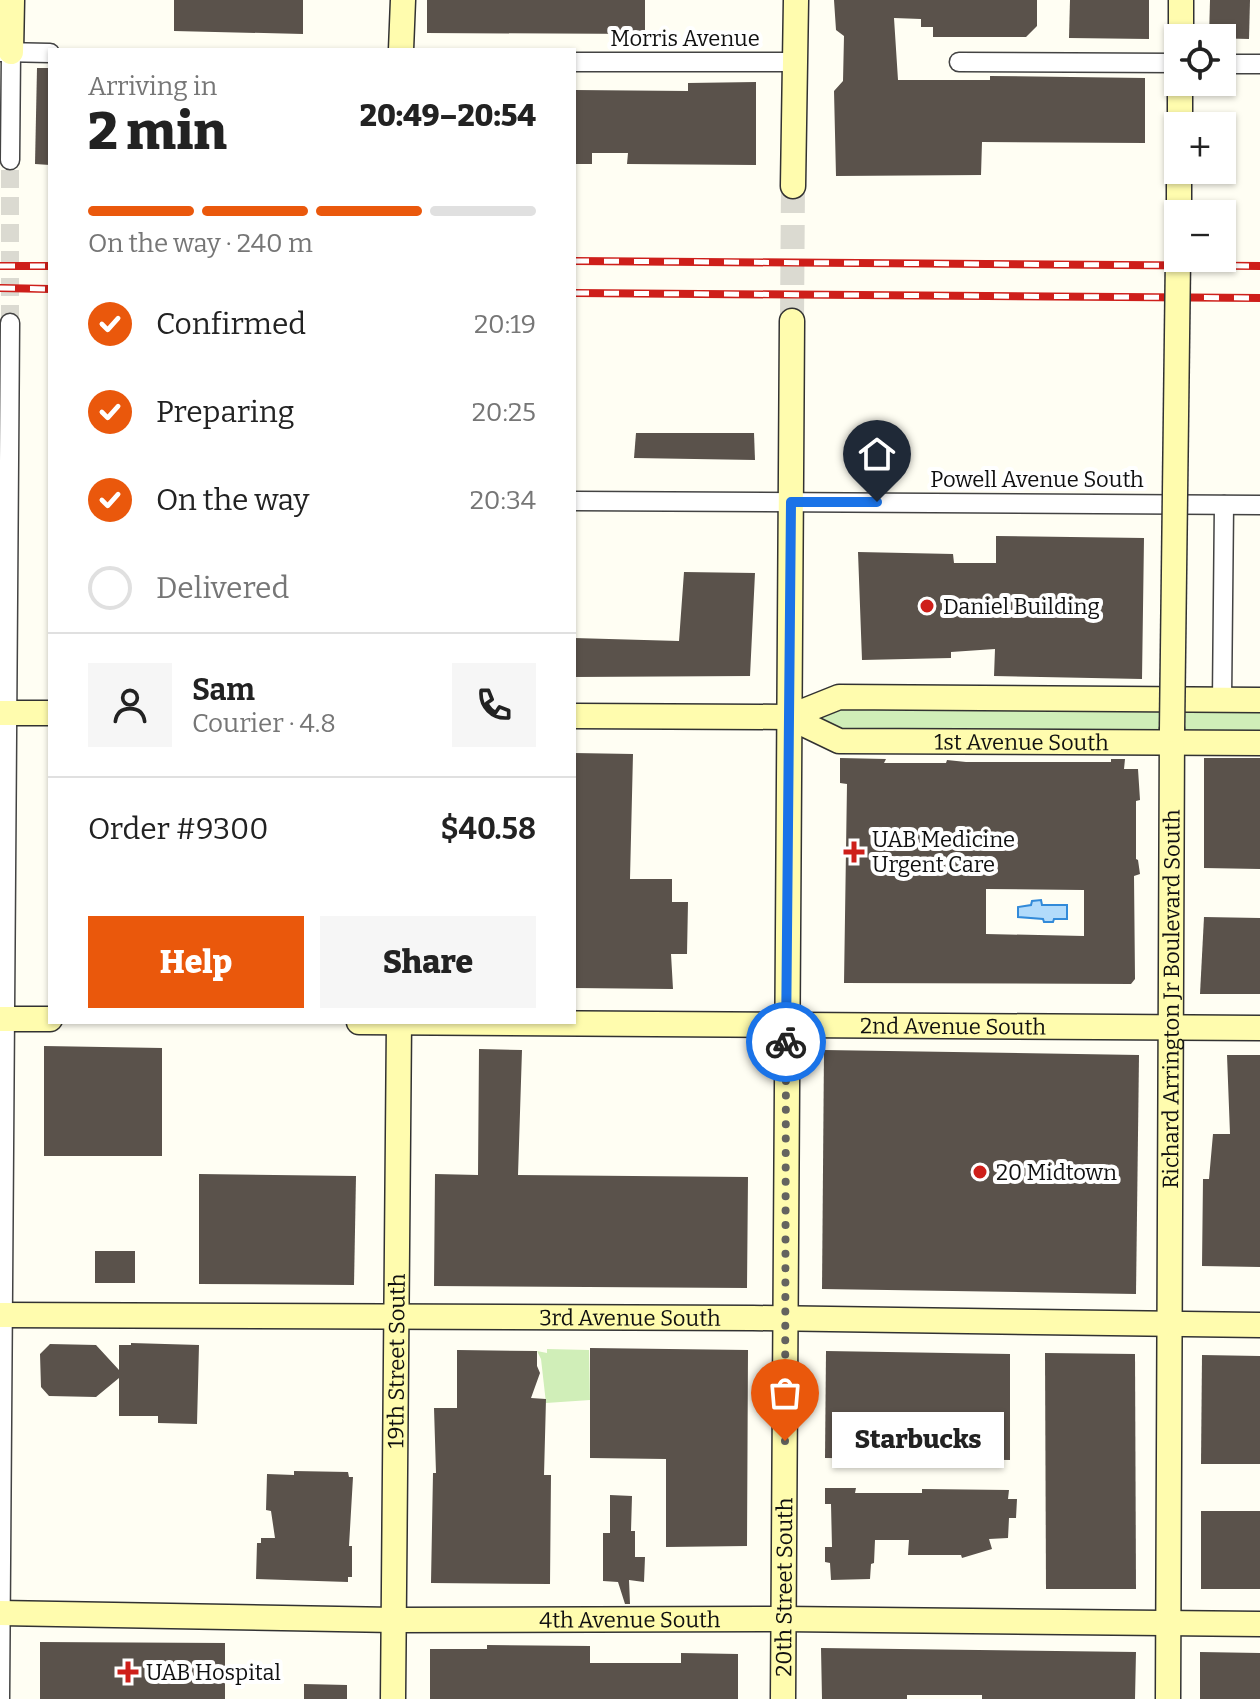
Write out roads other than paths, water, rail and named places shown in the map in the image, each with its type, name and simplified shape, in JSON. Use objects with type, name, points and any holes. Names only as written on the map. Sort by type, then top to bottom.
[{"type":"street","points":[[10,160],[6,52],[12,0]]},
{"type":"street","points":[[401,48],[403,0]]},
{"type":"street","points":[[793,186],[796,0]]},
{"type":"street","points":[[1181,0],[1181,24]]},
{"type":"street","points":[[6,52],[48,53]]},
{"type":"street","name":"Morris Avenue","points":[[576,62],[795,62]]},
{"type":"street","points":[[959,62],[1164,63]]},
{"type":"street","points":[[1236,64],[1260,64]]},
{"type":"street","name":"Richard Arrington Jr Boulevard South","points":[[1168,1699],[1172,736],[1178,272]]},
{"type":"street","name":"20th Street South","points":[[783,1699],[792,321]]},
{"type":"street","points":[[0,1699],[3,713],[10,323]]},
{"type":"street","name":"Powell Avenue South","points":[[576,501],[1260,505]]},
{"type":"street","points":[[1222,700],[1224,505]]},
{"type":"street","name":"1st Avenue South","points":[[576,716],[789,717],[839,697],[1260,700]]},
{"type":"street","points":[[3,713],[48,713]]},
{"type":"street","name":"1st Avenue South","points":[[789,717],[839,741],[1172,736],[1260,743]]},
{"type":"street","points":[[2,1019],[48,1019]]},
{"type":"street","name":"2nd Avenue South","points":[[576,1023],[1260,1028]]},
{"type":"street","name":"19th Street South","points":[[393,1699],[399,1024]]},
{"type":"street","name":"3rd Avenue South","points":[[2,1315],[1260,1325]]},
{"type":"street","name":"4th Avenue South","points":[[0,1613],[394,1620],[783,1619],[1260,1624]]},
{"type":"water","points":[[1041,900],[1042,905],[1067,905],[1067,919],[1044,922],[1043,919],[1018,917],[1018,907]]},
{"type":"tunnel","points":[[10,160],[10,323]]},
{"type":"tunnel","points":[[792,321],[793,186]]},
{"type":"railway","points":[[576,261],[1260,266]]},
{"type":"railway","points":[[0,266],[48,266]]},
{"type":"railway","points":[[0,288],[48,289]]},
{"type":"railway","points":[[576,293],[1260,298]]},
{"type":"place","name":"Daniel Building","points":[[927,606]]},
{"type":"place","name":"UAB Medicine Urgent Care","points":[[854,852]]},
{"type":"place","name":"20 Midtown","points":[[980,1172]]},
{"type":"place","name":"Starbucks","points":[[785,1441]]},
{"type":"place","name":"UAB Hospital","points":[[128,1672]]}]
